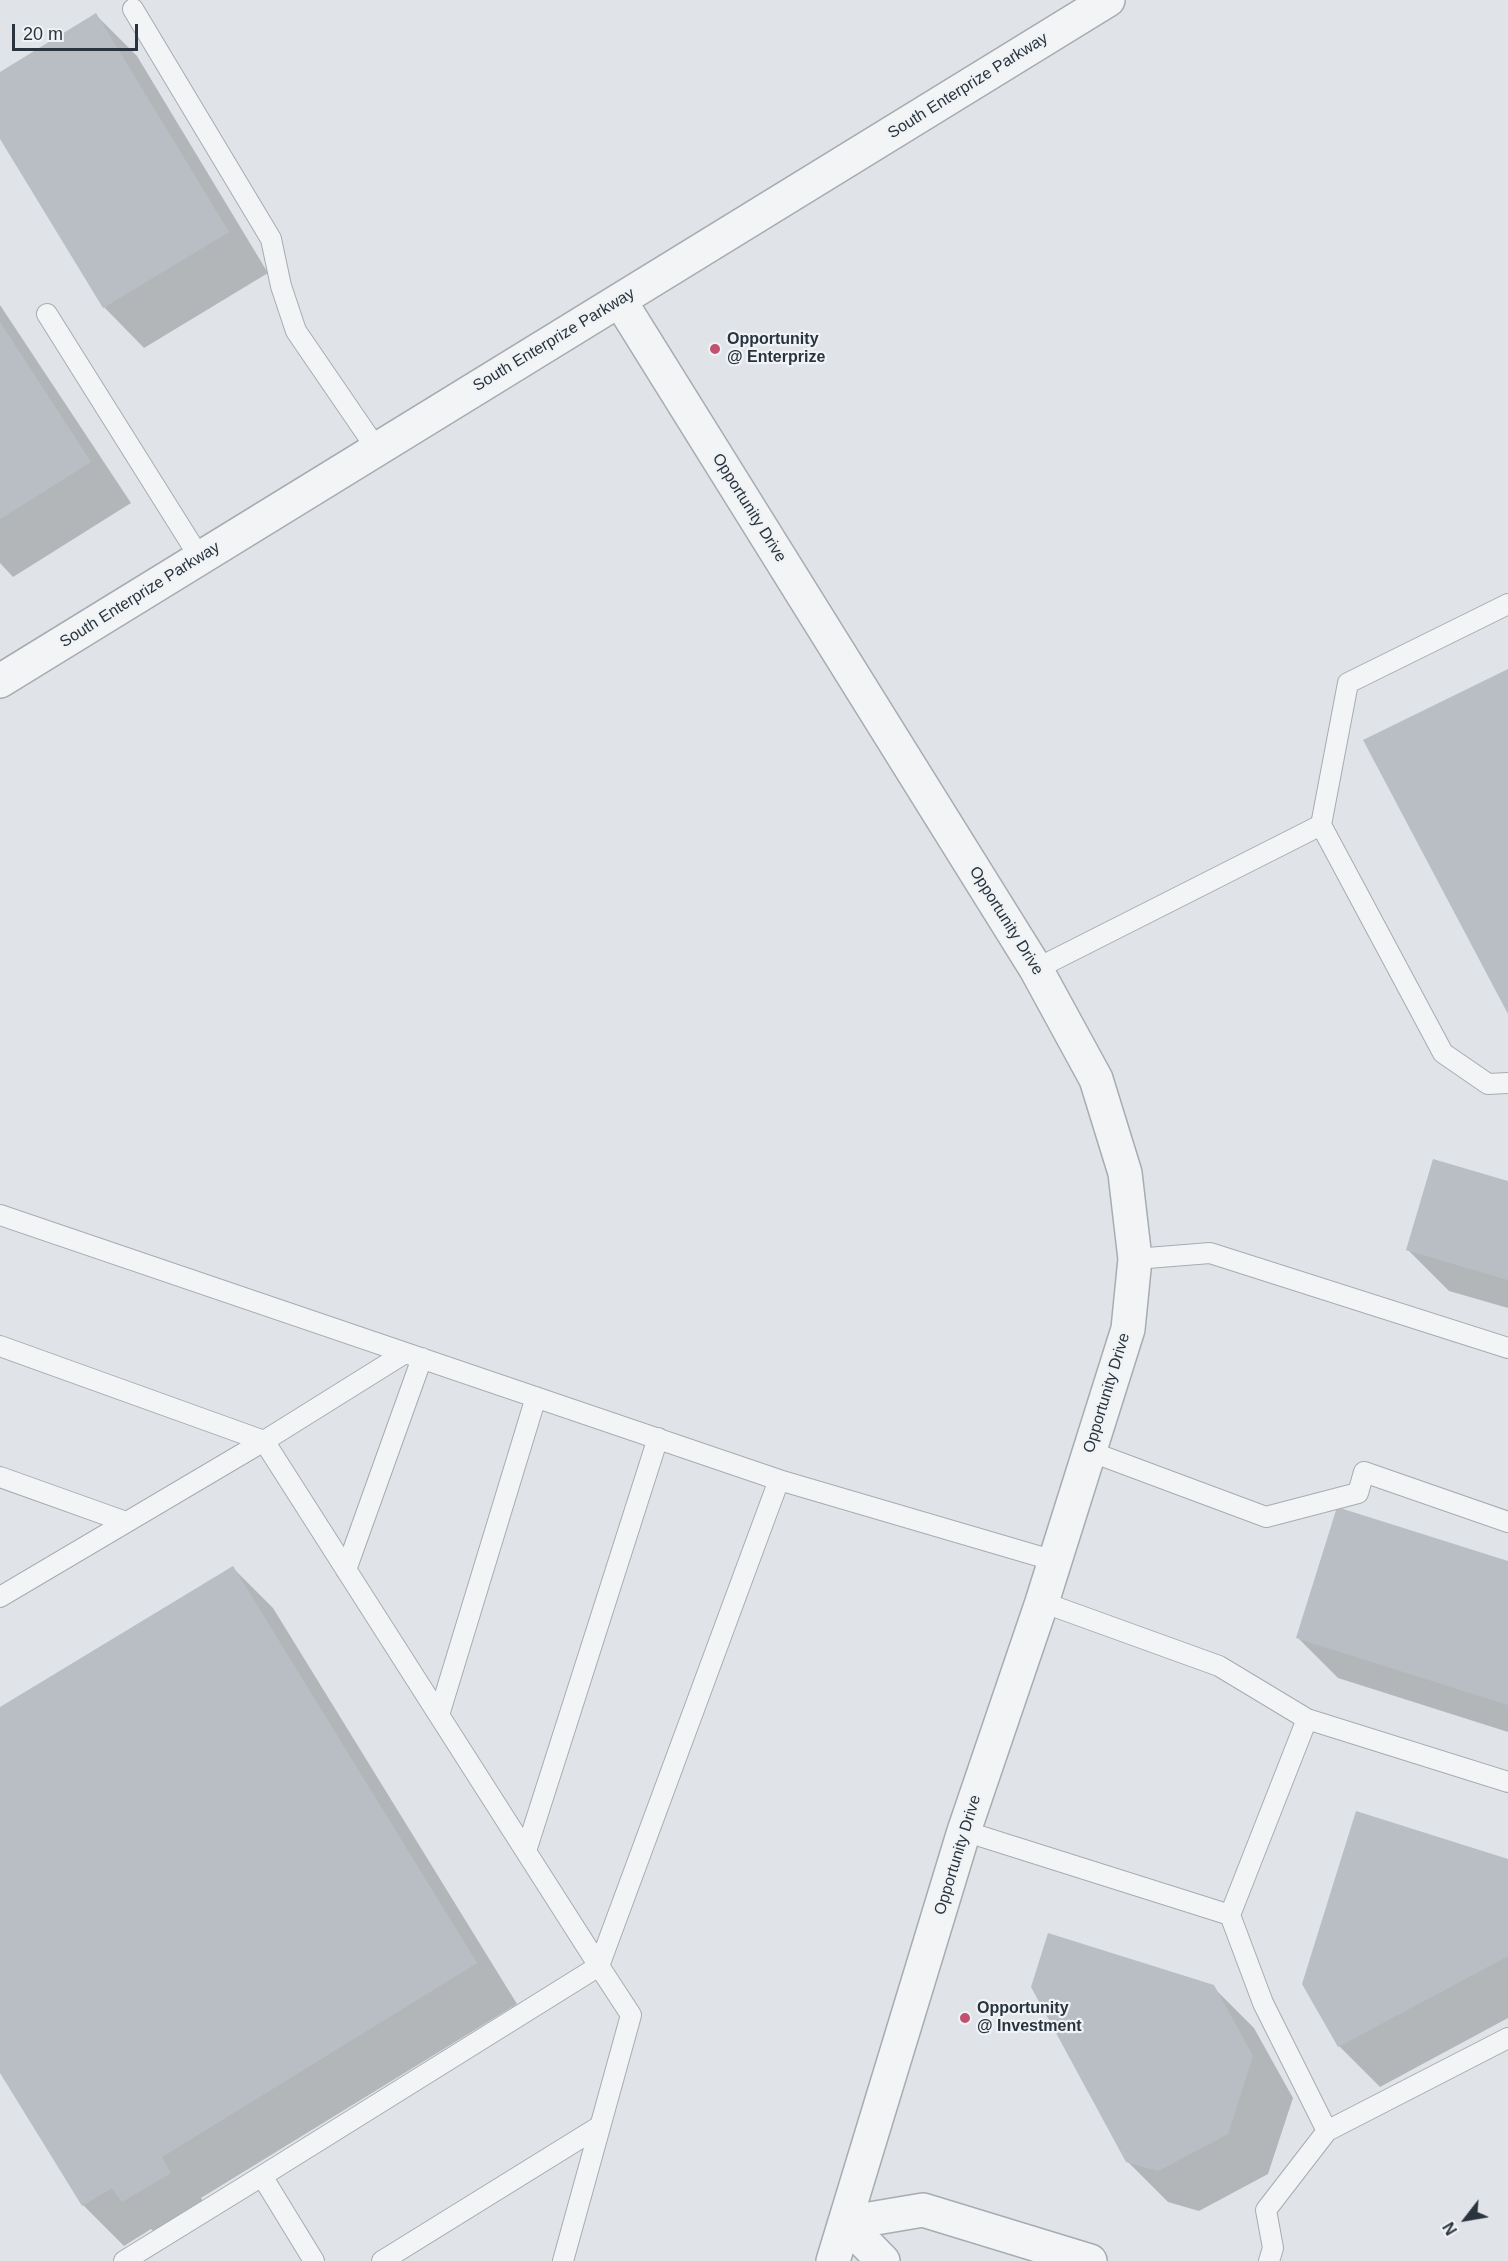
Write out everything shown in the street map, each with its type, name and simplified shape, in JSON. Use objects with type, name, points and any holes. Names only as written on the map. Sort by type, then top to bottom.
[{"type":"street","name":"South Enterprize Parkway","points":[[0,681],[1108,0]]},
{"type":"street","name":"Opportunity Drive","points":[[620,301],[1036,969],[1096,1079],[1125,1173],[1135,1259],[1128,1329],[1042,1602],[964,1831],[833,2261]]},
{"type":"street","points":[[846,2223],[923,2210],[1090,2261]]},
{"type":"street","points":[[846,2223],[883,2261]]},
{"type":"lane","points":[[133,9],[271,239],[281,286],[296,331],[376,448]]},
{"type":"lane","points":[[47,314],[200,558]]},
{"type":"lane","points":[[1508,604],[1348,683],[1321,825],[1443,1053],[1488,1084],[1508,1083]]},
{"type":"lane","points":[[1036,969],[1321,825]]},
{"type":"lane","points":[[0,1215],[779,1480],[1055,1561]]},
{"type":"lane","points":[[1135,1259],[1210,1252],[1508,1348]]},
{"type":"lane","points":[[0,1346],[264,1441],[631,2015],[563,2261]]},
{"type":"lane","points":[[0,1597],[413,1355]]},
{"type":"lane","points":[[346,1570],[413,1355]]},
{"type":"lane","points":[[439,1715],[536,1397]]},
{"type":"lane","points":[[526,1851],[658,1438]]},
{"type":"lane","points":[[1089,1451],[1266,1516],[1358,1493],[1364,1472],[1508,1522]]},
{"type":"lane","points":[[0,1477],[126,1522]]},
{"type":"lane","points":[[124,2261],[599,1966],[779,1480]]},
{"type":"lane","points":[[1042,1602],[1219,1666],[1307,1719],[1508,1782]]},
{"type":"lane","points":[[1307,1719],[1230,1915],[1263,2002],[1327,2131]]},
{"type":"lane","points":[[964,1831],[1230,1915]]},
{"type":"lane","points":[[1269,2261],[1273,2248],[1266,2210],[1327,2131],[1508,2038]]},
{"type":"lane","points":[[382,2261],[600,2126]]},
{"type":"lane","points":[[262,2176],[314,2261]]},
{"type":"building","points":[[96,13],[229,232],[103,308],[0,139],[0,72]]},
{"type":"building","points":[[0,322],[91,462],[0,519]]},
{"type":"building","points":[[1508,669],[1508,1014],[1363,740]]},
{"type":"building","points":[[1433,1159],[1508,1181],[1508,1280],[1406,1250]]},
{"type":"building","points":[[1337,1507],[1508,1561],[1508,1705],[1296,1638]]},
{"type":"building","points":[[233,1566],[477,1963],[162,2157],[171,2173],[122,2202],[112,2188],[82,2206],[0,2073],[0,1707]]},
{"type":"building","points":[[1356,1811],[1508,1859],[1508,1956],[1338,2047],[1302,1984]]},
{"type":"building","points":[[1048,1933],[1214,1985],[1253,2056],[1228,2134],[1158,2171],[1126,2162],[1031,1987]]},
{"type":"place","name":"Opportunity @ Enterprize","points":[[715,349]]},
{"type":"place","name":"Opportunity @ Investment","points":[[965,2018]]}]
